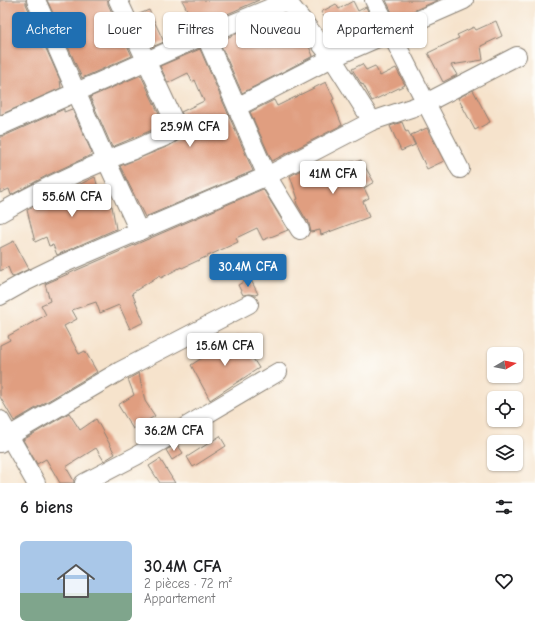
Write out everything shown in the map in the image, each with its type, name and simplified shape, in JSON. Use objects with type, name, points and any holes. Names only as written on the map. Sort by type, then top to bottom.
[{"type":"street","points":[[36,0],[106,160],[139,231]]},
{"type":"street","points":[[0,213],[37,192],[106,160],[143,147],[170,134],[176,129],[176,125],[118,0]]},
{"type":"street","points":[[228,25],[287,0],[332,58],[372,121]]},
{"type":"street","points":[[374,0],[380,12]]},
{"type":"street","points":[[427,16],[464,0]]},
{"type":"street","points":[[0,126],[175,48]]},
{"type":"street","points":[[210,48],[267,176],[300,230]]},
{"type":"street","points":[[237,107],[332,58],[355,48]]},
{"type":"street","points":[[398,48],[460,169]]},
{"type":"street","points":[[0,296],[53,269],[267,176],[372,121],[426,103],[517,56]]},
{"type":"street","points":[[5,440],[120,371],[249,304]]},
{"type":"street","points":[[84,483],[136,456],[278,372]]},
{"type":"street","points":[[0,420],[5,440],[36,483]]},
{"type":"building","points":[[0,0],[26,0],[30,12],[12,12],[12,48],[46,48],[60,80],[61,88],[0,115]]},
{"type":"building","points":[[47,0],[108,0],[112,12],[94,12],[94,48],[128,48],[132,56],[82,78],[69,48],[86,48],[86,12],[52,12]]},
{"type":"building","points":[[182,0],[259,0],[228,14],[228,12],[188,12]]},
{"type":"building","points":[[386,0],[438,0],[411,12],[392,12]]},
{"type":"building","points":[[353,1],[358,11],[366,7],[368,12],[323,12],[323,15],[321,12],[336,4],[339,9]]},
{"type":"building","points":[[496,21],[502,36],[481,46],[483,60],[451,65],[457,75],[443,82],[428,53],[459,38],[457,35],[474,27],[476,30]]},
{"type":"building","points":[[155,23],[163,40],[163,42],[155,46]]},
{"type":"building","points":[[236,34],[236,48],[310,48],[313,56],[242,93],[222,48],[228,48],[228,37]]},
{"type":"building","points":[[200,49],[253,171],[145,217],[120,166],[169,146],[179,140],[183,135],[186,129],[186,121],[181,112],[204,101],[195,80],[192,82],[188,73],[168,83],[160,66]]},
{"type":"building","points":[[362,64],[366,70],[375,66],[380,76],[396,68],[405,85],[372,101],[363,84],[362,85],[352,69]]},
{"type":"building","points":[[141,75],[164,125],[112,147],[90,97]]},
{"type":"building","points":[[326,82],[334,99],[332,100],[342,125],[272,161],[250,112],[274,100],[277,106]]},
{"type":"building","points":[[473,90],[490,122],[475,130],[458,98]]},
{"type":"building","points":[[64,109],[64,112],[72,109],[92,153],[89,156],[48,175],[11,195],[9,189],[0,193],[0,136],[4,136]]},
{"type":"building","points":[[402,122],[406,132],[408,131],[415,145],[401,151],[390,126]]},
{"type":"building","points":[[427,128],[444,161],[427,169],[411,135]]},
{"type":"building","points":[[361,160],[374,182],[364,188],[369,198],[363,201],[369,217],[321,235],[320,230],[311,232],[308,220],[307,221],[297,204],[296,200],[298,199],[290,176],[299,171],[315,167],[316,172],[339,162],[341,167],[353,161],[354,163]]},
{"type":"building","points":[[95,177],[105,206],[112,206],[116,229],[57,255],[53,245],[49,246],[46,237],[35,242],[27,210]]},
{"type":"building","points":[[263,189],[288,230],[263,240],[257,228],[236,238],[238,242],[182,268],[181,267],[161,278],[160,275],[132,293],[144,322],[130,329],[119,305],[100,313],[96,302],[72,310],[77,319],[64,326],[79,354],[85,351],[97,372],[14,421],[0,397],[0,345],[10,340],[8,336],[46,315],[41,305],[50,301],[45,284]]},
{"type":"building","points":[[14,241],[29,269],[12,277],[8,267],[0,271],[0,248]]},
{"type":"building","points":[[250,278],[258,294],[243,295],[238,285]]},
{"type":"building","points":[[238,335],[259,368],[210,400],[191,365]]},
{"type":"building","points":[[139,373],[145,401],[155,416],[133,429],[118,405],[134,395],[128,379]]},
{"type":"building","points":[[69,413],[80,430],[96,419],[115,454],[104,461],[96,448],[66,467],[74,483],[60,483],[46,459],[37,464],[23,440]]},
{"type":"building","points":[[220,436],[226,446],[193,467],[187,457]]},
{"type":"building","points":[[177,444],[183,453],[172,460],[166,450]]},
{"type":"building","points":[[160,459],[175,483],[160,483],[149,466]]}]
